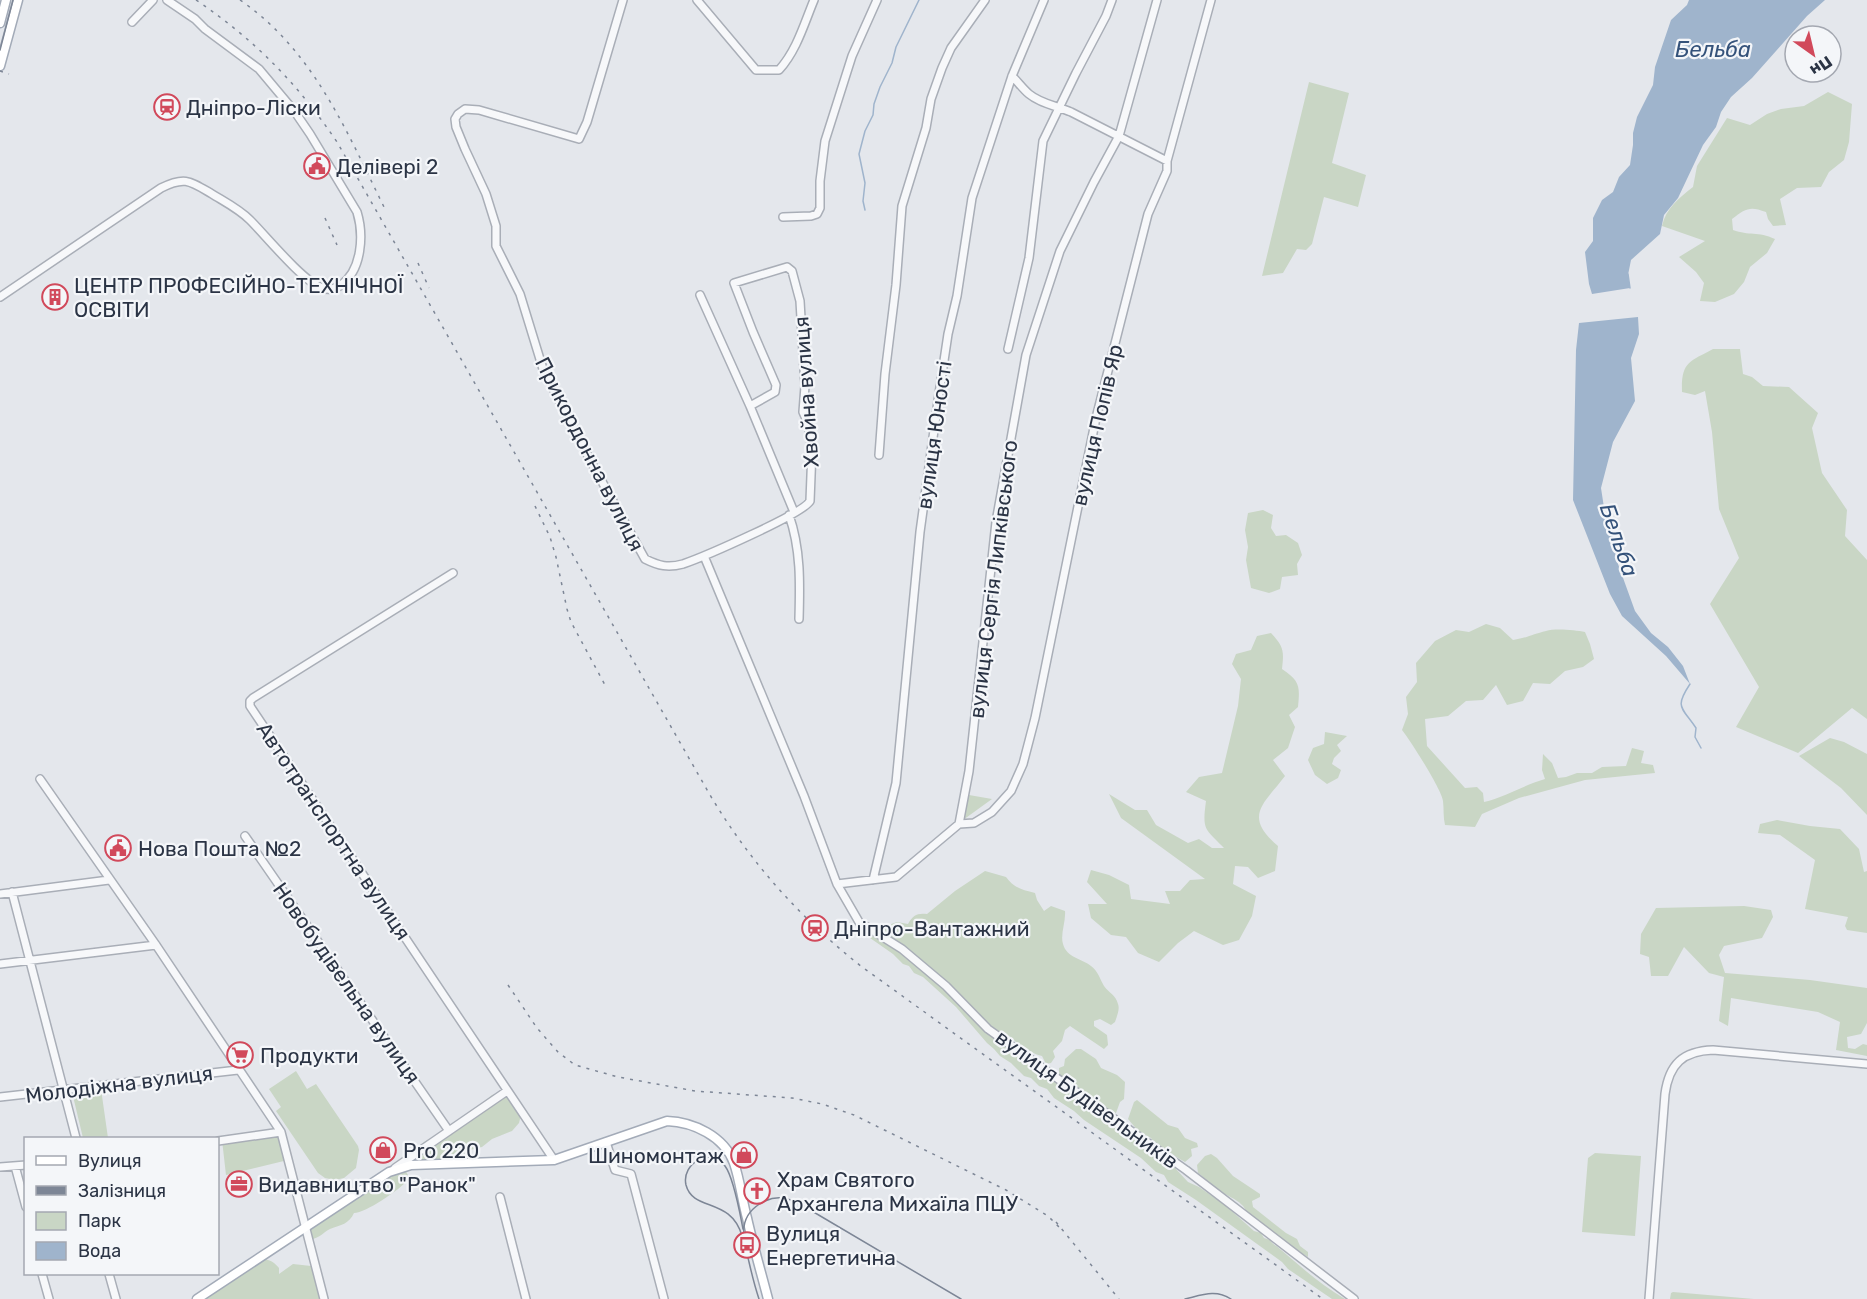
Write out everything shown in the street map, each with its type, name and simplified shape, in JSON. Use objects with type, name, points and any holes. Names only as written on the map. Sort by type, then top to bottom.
[{"type":"main road","points":[[0,23],[6,0]]},
{"type":"main road","points":[[1,62],[18,0]]},
{"type":"main road","points":[[197,1299],[389,1172],[411,1165],[554,1160],[667,1121],[694,1126],[707,1133],[719,1142],[734,1163],[768,1299]]},
{"type":"street","points":[[132,22],[153,0]]},
{"type":"street","points":[[0,297],[162,188],[174,182],[187,180],[236,208],[319,287],[330,290],[337,288],[347,281],[355,268],[360,247],[357,212],[295,112],[254,65],[168,0]]},
{"type":"street","name":"Прикордонна вулиця","points":[[623,0],[579,139],[479,110],[465,109],[458,114],[455,119],[456,127],[486,194],[496,225],[496,246],[520,294],[543,369],[639,550],[645,559],[658,566],[670,567],[704,556]]},
{"type":"street","points":[[697,0],[756,70],[779,70],[801,35],[814,0]]},
{"type":"street","points":[[783,217],[811,216],[820,208],[820,181],[825,141],[852,56],[877,0]]},
{"type":"street","points":[[879,454],[902,206],[926,128],[931,99],[942,68],[951,48],[985,0]]},
{"type":"street","name":"вулиця Юності","points":[[873,880],[896,783],[920,532],[939,394],[972,198],[1012,76],[1044,0]]},
{"type":"street","points":[[1008,350],[1029,258],[1043,141],[1112,0]]},
{"type":"street","name":"вулиця Сергія Липківського","points":[[959,824],[969,771],[996,522],[1026,355],[1060,251],[1119,136],[1156,0]]},
{"type":"street","name":"вулиця Попів Яр","points":[[959,824],[974,823],[992,812],[1011,791],[1023,764],[1035,718],[1096,418],[1148,214],[1167,171],[1167,161],[1211,0]]},
{"type":"street","points":[[1012,76],[1030,95],[1048,105],[1060,107],[1167,161]]},
{"type":"street","name":"Хвойна вулиця","points":[[750,406],[775,392],[776,385],[734,283],[787,267],[792,271],[800,301],[805,386],[803,412],[808,423],[812,450],[810,501],[808,505],[792,514]]},
{"type":"street","points":[[700,295],[750,406],[792,514],[800,575],[799,619]]},
{"type":"street","points":[[792,514],[704,556],[804,796],[837,884],[897,877],[959,824]]},
{"type":"street","name":"Автотранспортна вулиця","points":[[453,573],[253,698],[250,706],[554,1160]]},
{"type":"street","points":[[40,779],[156,945],[281,1132],[324,1299]]},
{"type":"street","name":"Новобудівельна вулиця","points":[[245,836],[449,1131]]},
{"type":"street","points":[[0,894],[109,880]]},
{"type":"street","name":"вулиця Будівельників","points":[[837,884],[859,922],[902,949],[946,986],[988,1029],[1186,1170],[1354,1299]]},
{"type":"street","points":[[12,892],[75,1137]]},
{"type":"street","points":[[0,964],[156,945]]},
{"type":"street","points":[[1649,1299],[1666,1084],[1682,1057],[1713,1050],[1867,1064]]},
{"type":"street","name":"Молодіжна вулиця","points":[[0,1097],[238,1070]]},
{"type":"street","points":[[389,1172],[507,1091]]},
{"type":"street","points":[[219,1141],[281,1132]]},
{"type":"street","points":[[606,1142],[615,1170],[631,1174],[664,1299]]},
{"type":"street","points":[[0,1167],[24,1165]]},
{"type":"street","points":[[15,1166],[24,1200]]},
{"type":"street","points":[[500,1197],[526,1299]]},
{"type":"street","points":[[42,1275],[49,1299]]},
{"type":"street","points":[[110,1275],[116,1299]]},
{"type":"green space","points":[[1309,82],[1349,93],[1332,163],[1366,175],[1358,207],[1324,197],[1312,244],[1306,250],[1297,249],[1283,273],[1262,276]]},
{"type":"green space","points":[[1828,92],[1852,104],[1849,142],[1844,160],[1829,172],[1821,187],[1797,188],[1780,199],[1786,225],[1773,226],[1766,212],[1756,209],[1745,210],[1732,219],[1733,230],[1775,239],[1767,253],[1750,267],[1744,282],[1734,294],[1715,302],[1700,301],[1704,283],[1696,272],[1679,257],[1705,241],[1662,226],[1670,209],[1693,187],[1697,166],[1727,118],[1750,125],[1767,114],[1781,109],[1804,106]]},
{"type":"green space","points":[[1713,349],[1740,349],[1743,374],[1752,377],[1763,386],[1789,387],[1818,413],[1812,428],[1822,473],[1847,510],[1845,536],[1867,560],[1867,719],[1852,708],[1798,753],[1736,727],[1759,687],[1710,604],[1739,558],[1719,509],[1712,432],[1705,391],[1695,395],[1682,392],[1682,382],[1688,364]]},
{"type":"green space","points":[[1263,510],[1273,515],[1271,528],[1276,536],[1286,535],[1298,543],[1302,555],[1297,564],[1298,575],[1282,577],[1280,589],[1269,593],[1251,588],[1246,560],[1248,547],[1245,530],[1248,513]]},
{"type":"green space","points":[[1486,624],[1500,628],[1513,640],[1550,630],[1585,632],[1594,659],[1583,667],[1565,671],[1550,684],[1533,683],[1523,701],[1507,705],[1496,685],[1483,700],[1466,701],[1448,716],[1425,719],[1427,746],[1465,788],[1477,787],[1483,793],[1484,802],[1545,779],[1542,770],[1543,754],[1552,763],[1558,778],[1577,773],[1592,773],[1602,767],[1626,766],[1632,748],[1644,751],[1641,763],[1653,765],[1655,773],[1585,780],[1519,798],[1482,814],[1475,827],[1445,825],[1441,795],[1402,730],[1408,714],[1406,697],[1417,682],[1416,663],[1435,641],[1456,630],[1469,632]]},
{"type":"green space","points":[[1271,633],[1282,650],[1282,669],[1296,681],[1299,694],[1298,707],[1289,715],[1295,727],[1288,748],[1273,760],[1285,776],[1264,803],[1259,818],[1267,836],[1278,846],[1275,871],[1258,878],[1248,867],[1235,866],[1233,884],[1256,896],[1252,916],[1239,940],[1223,945],[1194,931],[1159,962],[1138,953],[1126,937],[1111,935],[1091,918],[1088,904],[1107,904],[1087,882],[1091,870],[1109,875],[1129,885],[1131,899],[1170,904],[1165,891],[1180,891],[1190,880],[1205,879],[1121,818],[1109,794],[1135,810],[1147,810],[1156,825],[1188,843],[1199,839],[1212,848],[1224,848],[1206,828],[1204,818],[1206,801],[1186,792],[1199,777],[1222,773],[1238,706],[1241,679],[1232,664],[1236,654],[1251,650],[1257,636]]},
{"type":"green space","points":[[1325,732],[1347,736],[1337,745],[1341,751],[1332,764],[1341,770],[1338,778],[1327,784],[1315,775],[1308,760],[1313,748],[1324,744]]},
{"type":"green space","points":[[1830,738],[1844,742],[1867,754],[1867,815],[1841,788],[1799,756]]},
{"type":"green space","points":[[969,795],[992,799],[963,820]]},
{"type":"green space","points":[[1777,820],[1840,829],[1859,849],[1864,872],[1867,871],[1867,933],[1847,930],[1845,926],[1848,917],[1805,909],[1815,860],[1780,835],[1758,833],[1760,824]]},
{"type":"green space","points":[[985,871],[1006,877],[1019,888],[1035,893],[1044,911],[1051,906],[1065,911],[1062,936],[1065,949],[1093,968],[1118,1004],[1117,1017],[1111,1025],[1100,1019],[1094,1021],[1094,1026],[1107,1035],[1108,1045],[1104,1049],[1070,1026],[1065,1030],[1062,1041],[1053,1051],[1055,1057],[1051,1063],[1046,1064],[1042,1056],[999,1032],[947,982],[885,931],[883,927],[897,922],[908,924],[916,915],[927,914],[955,891]]},
{"type":"green space","points":[[1744,906],[1771,910],[1773,917],[1762,938],[1724,946],[1719,955],[1725,973],[1810,980],[1867,988],[1867,1023],[1861,1034],[1847,1037],[1848,1048],[1855,1049],[1863,1044],[1867,1045],[1867,1056],[1836,1050],[1840,1022],[1818,1012],[1731,998],[1728,1026],[1719,1021],[1724,977],[1709,973],[1684,947],[1668,976],[1651,976],[1649,957],[1640,954],[1641,934],[1656,908]]},
{"type":"green space","points":[[859,928],[866,929],[900,951],[942,986],[982,1028],[1114,1126],[1174,1167],[1188,1182],[1225,1205],[1311,1276],[1345,1299],[1332,1299],[1288,1269],[1282,1262],[1168,1182],[1164,1175],[1156,1172],[1141,1158],[1054,1098],[1047,1089],[1024,1076],[1000,1056],[956,1007],[923,977],[914,973],[909,966],[903,964]]},
{"type":"green space","points":[[1076,1049],[1081,1049],[1096,1059],[1101,1068],[1117,1075],[1125,1082],[1124,1099],[1120,1102],[1116,1113],[1109,1111],[1103,1104],[1100,1105],[1075,1085],[1059,1076],[1059,1068],[1064,1066],[1065,1059]]},
{"type":"green space","points":[[296,1071],[307,1089],[316,1084],[358,1146],[356,1168],[344,1178],[335,1180],[325,1178],[318,1173],[276,1111],[281,1107],[269,1089]]},
{"type":"green space","points":[[101,1089],[108,1137],[83,1137],[72,1092]]},
{"type":"green space","points":[[506,1094],[521,1115],[519,1123],[512,1131],[452,1161],[419,1161],[416,1157],[417,1148],[426,1140],[447,1137],[452,1125],[492,1095]]},
{"type":"green space","points":[[1137,1100],[1168,1125],[1178,1128],[1185,1138],[1197,1143],[1198,1147],[1191,1149],[1192,1156],[1185,1162],[1139,1132],[1128,1119],[1134,1102]]},
{"type":"green space","points":[[281,1132],[288,1160],[226,1175],[222,1140]]},
{"type":"green space","points":[[1595,1153],[1641,1156],[1635,1236],[1582,1232],[1588,1158]]},
{"type":"green space","points":[[1211,1154],[1233,1176],[1260,1194],[1260,1197],[1252,1201],[1253,1207],[1297,1239],[1300,1246],[1308,1252],[1308,1257],[1247,1213],[1241,1204],[1216,1189],[1198,1173],[1197,1165],[1205,1156]]},
{"type":"green space","points":[[405,1170],[408,1180],[390,1195],[354,1213],[347,1222],[328,1230],[319,1237],[313,1239],[309,1235],[310,1223],[365,1185]]},
{"type":"green space","points":[[264,1259],[271,1261],[279,1268],[279,1274],[293,1264],[311,1266],[320,1299],[203,1299]]},
{"type":"green space","points":[[1673,1292],[1754,1299],[1670,1299]]},
{"type":"water","name":"Бельба","points":[[1689,0],[1825,0],[1800,24],[1783,24],[1783,43],[1752,78],[1731,97],[1721,112],[1716,127],[1703,145],[1678,198],[1664,215],[1660,234],[1631,260],[1628,275],[1630,288],[1592,294],[1585,252],[1593,241],[1593,218],[1602,200],[1613,192],[1619,177],[1630,165],[1637,117],[1653,85],[1655,67],[1671,20],[1687,5]]},
{"type":"water","name":"Бельба","points":[[1638,317],[1639,334],[1631,358],[1635,401],[1613,442],[1601,488],[1605,514],[1618,550],[1618,564],[1635,611],[1651,633],[1668,647],[1683,666],[1690,684],[1666,656],[1622,616],[1610,594],[1573,500],[1576,350],[1579,323]]},
{"type":"waterway","points":[[865,210],[863,201],[865,183],[859,154],[880,87],[919,0]]},
{"type":"waterway","name":"Бельба","points":[[1628,274],[1630,288]]},
{"type":"waterway","name":"Бельба","points":[[1690,684],[1681,703],[1696,728],[1695,737],[1701,748]]},
{"type":"tram line","points":[[0,50],[13,0]]},
{"type":"tram line","points":[[742,1236],[730,1215],[696,1199],[690,1193],[686,1185],[686,1177],[692,1164],[698,1160],[712,1158],[719,1160],[725,1166],[734,1187],[743,1229]]},
{"type":"tram line","points":[[759,1299],[745,1244],[744,1228],[749,1213],[765,1201],[779,1198],[800,1204],[961,1299]]},
{"type":"tram line","points":[[1185,1299],[1214,1294],[1231,1299]]},
{"type":"railway","points":[[196,0],[237,31],[274,64],[337,142],[710,795],[725,820],[778,888],[818,929],[862,967],[1323,1299]]},
{"type":"railway","points":[[240,0],[266,20],[308,67],[341,121],[384,207]]},
{"type":"railway","points":[[0,71],[9,74]]},
{"type":"railway","points":[[325,218],[337,245]]},
{"type":"railway","points":[[418,263],[429,288]]},
{"type":"railway","points":[[535,506],[550,537],[571,622],[605,685]]},
{"type":"railway","points":[[508,985],[537,1028],[558,1052],[575,1065],[618,1077],[695,1091],[792,1098],[822,1104],[854,1115],[1006,1190],[1048,1216],[1060,1228]]},
{"type":"railway","points":[[1056,1222],[1119,1299]]},
{"type":"place","name":"Дніпро-Ліски","points":[[167,107]]},
{"type":"place","name":"Делівері 2","points":[[317,166]]},
{"type":"place","name":"ЦЕНТР ПРОФЕСІЙНО-ТЕХНІЧНОЇ ОСВІТИ","points":[[55,297]]},
{"type":"place","name":"Нова Пошта №2","points":[[118,848]]},
{"type":"place","name":"Дніпро-Вантажний","points":[[815,928]]},
{"type":"place","name":"Продукти","points":[[240,1055]]},
{"type":"place","name":"Pro 220","points":[[383,1150]]},
{"type":"place","name":"Шиномонтаж","points":[[744,1155]]},
{"type":"place","name":"Видавництво \"Ранок\"","points":[[239,1184]]},
{"type":"place","name":"Храм Святого Архангела Михаїла ПЦУ","points":[[757,1191]]},
{"type":"place","name":"Вулиця Енергетична","points":[[747,1245]]}]
